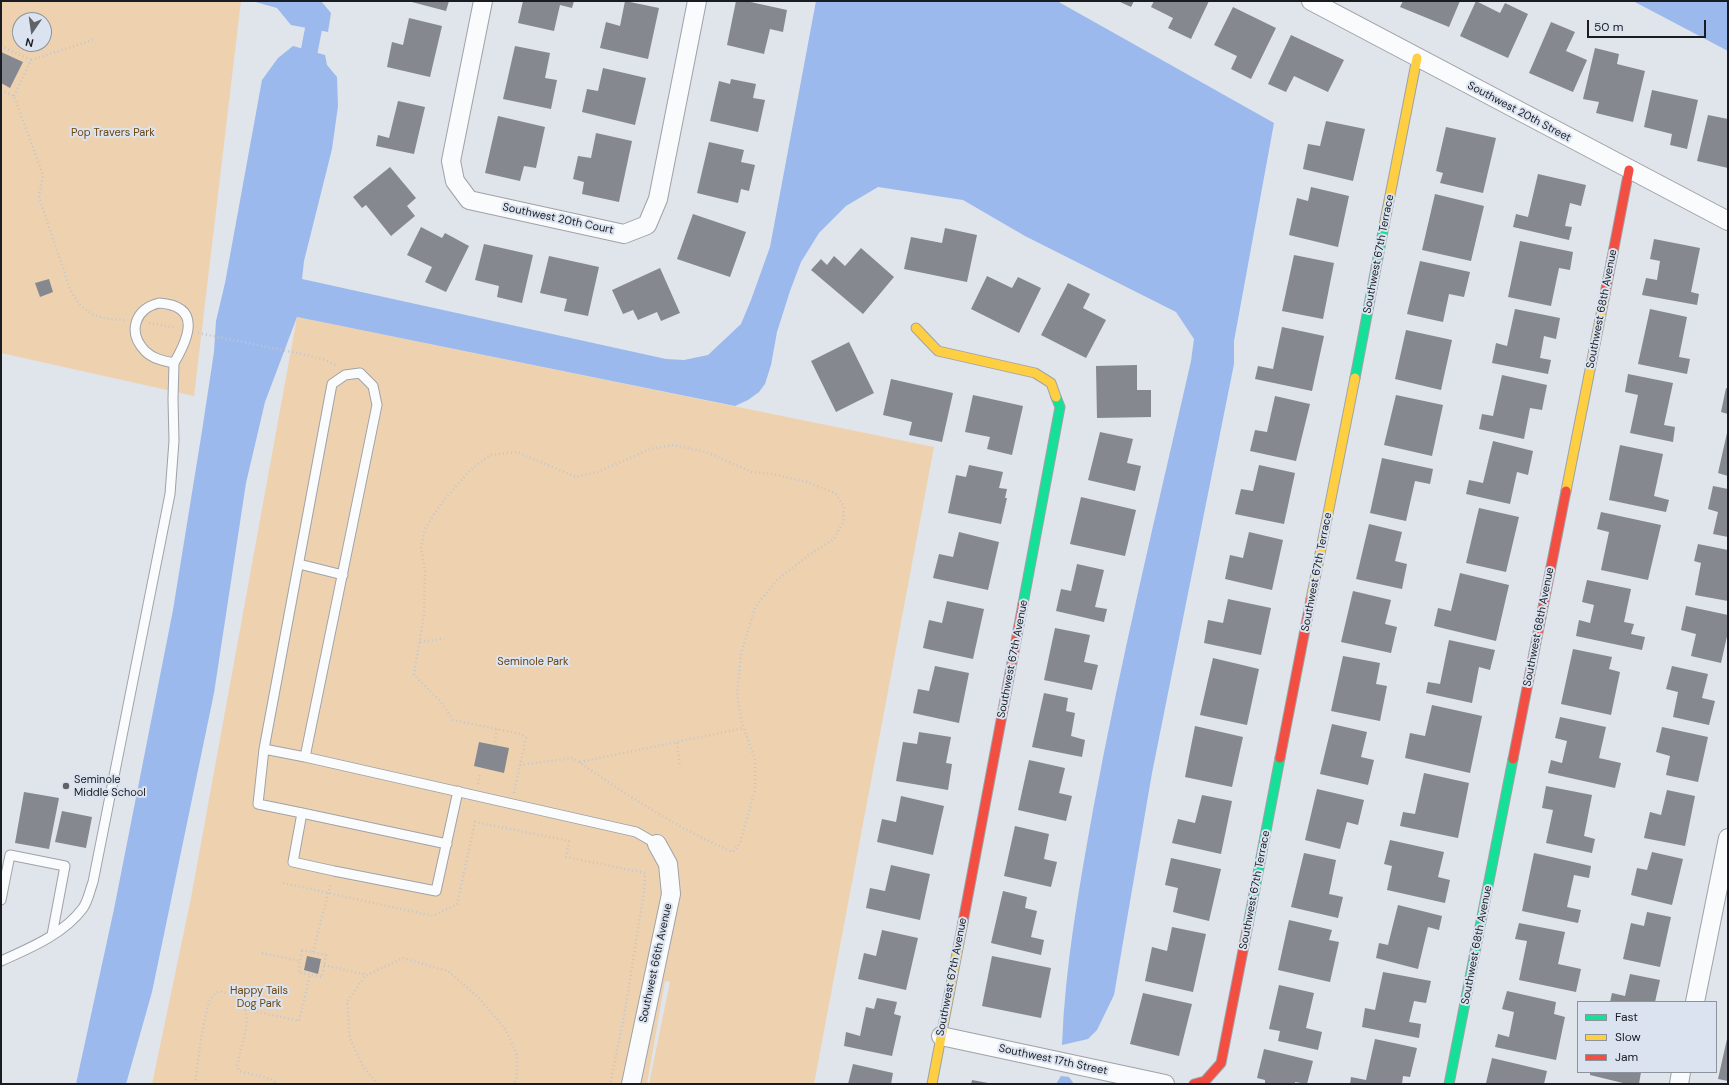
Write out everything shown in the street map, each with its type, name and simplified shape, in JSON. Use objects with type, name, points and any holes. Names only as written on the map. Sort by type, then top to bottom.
[{"type":"street","name":"Southwest 20th Court","points":[[482,1],[451,160],[455,181],[469,200],[624,234],[648,225],[658,199],[697,1]]},
{"type":"street","name":"Southwest 20th Street","points":[[1311,1],[1728,221]]},
{"type":"street","name":"Southwest 67th Terrace","points":[[1194,1084],[1205,1081],[1221,1063],[1417,58]]},
{"type":"street","name":"Southwest 68th Avenue","points":[[1449,1084],[1629,170]]},
{"type":"street","name":"Southwest 67th Avenue","points":[[916,328],[938,351],[1034,373],[1051,383],[1060,408],[932,1084]]},
{"type":"street","points":[[1695,1001],[1728,838]]},
{"type":"street","name":"Southwest 66th Avenue","points":[[631,1084],[671,894],[668,864],[658,844]]},
{"type":"street","name":"Southwest 17th Street","points":[[942,1036],[1166,1084]]},
{"type":"street","points":[[1678,1084],[1681,1073]]},
{"type":"lane","points":[[1,961],[39,945],[66,925],[84,907],[93,882],[170,494],[174,441],[172,399],[174,363],[184,345],[189,331],[188,321],[184,313],[177,307],[159,303],[150,306],[142,311],[137,320],[136,336],[145,351],[154,358],[174,363]]},
{"type":"lane","points":[[305,757],[377,405],[373,386],[360,373],[345,375],[332,384],[264,749],[258,804],[447,844]]},
{"type":"lane","points":[[299,564],[343,575]]},
{"type":"lane","points":[[264,749],[458,791],[636,832],[658,844]]},
{"type":"lane","points":[[302,813],[293,862],[436,890],[458,791]]},
{"type":"lane","points":[[1,900],[10,855],[65,866],[52,935]]},
{"type":"path","points":[[1,46],[31,60],[96,39]]},
{"type":"path","points":[[14,96],[31,60]]},
{"type":"path","points":[[1,90],[14,96],[43,175],[39,197],[70,289],[76,302],[83,309],[102,318],[137,320],[325,360],[338,367],[345,375]]},
{"type":"path","points":[[512,804],[520,765],[526,738],[521,734],[454,720],[441,702],[414,675],[424,615],[425,570],[421,548],[425,529],[440,505],[470,470],[490,455],[517,452],[576,477],[598,472],[650,449],[672,445],[706,452],[752,472],[772,474],[807,482],[835,493],[844,506],[842,522],[834,539],[809,554],[778,579],[755,608],[741,654],[737,695],[744,728],[755,760],[754,790],[740,843],[733,852],[685,829],[626,794],[574,758],[520,765]]},
{"type":"path","points":[[420,642],[444,638]]},
{"type":"path","points":[[580,762],[744,728]]},
{"type":"path","points":[[495,742],[497,729]]},
{"type":"path","points":[[677,743],[680,767]]},
{"type":"path","points":[[570,841],[566,857],[645,873],[644,892],[628,994],[610,1084]]},
{"type":"path","points":[[313,952],[334,871]]},
{"type":"path","points":[[302,950],[313,952],[326,955],[322,977],[298,972],[302,950]]},
{"type":"path","points":[[262,953],[300,962]]},
{"type":"path","points":[[378,1084],[364,1068],[350,1039],[347,1002],[365,976],[403,958],[448,971],[478,997],[506,1030],[517,1055],[517,1076],[514,1084]]},
{"type":"path","points":[[324,965],[363,974],[365,976]]},
{"type":"path","points":[[245,1009],[299,1021],[310,975]]},
{"type":"path","points":[[195,1084],[198,1056],[211,997],[219,991],[231,994],[243,1002],[247,1014],[238,1061],[239,1071],[271,1078],[277,1084]]},
{"type":"green space","name":"Pop Travers Park","points":[[1,1],[241,1],[194,396],[1,353]]},
{"type":"green space","name":"Seminole Park","points":[[297,317],[934,447],[814,1084],[649,1084],[670,982],[665,981],[647,1084],[152,1084],[191,898]]},
{"type":"water","points":[[252,1],[321,1],[331,13],[328,32],[291,25],[277,8]]},
{"type":"water","points":[[816,1],[1057,1],[1274,123],[1234,341],[1234,364],[1152,773],[1114,995],[1097,1030],[1088,1039],[1062,1045],[1069,956],[1093,810],[1127,641],[1191,361],[1194,339],[1176,312],[1025,236],[963,200],[878,187],[846,206],[819,233],[801,262],[790,291],[777,332],[771,365],[765,384],[759,392],[748,400],[735,406],[297,317],[265,402],[246,483],[214,693],[152,992],[126,1084],[76,1084],[114,909],[173,610],[214,352],[216,321],[225,283],[262,80],[278,58],[293,46],[325,55],[327,65],[337,77],[338,106],[332,149],[304,261],[302,279],[666,359],[684,360],[708,355],[741,324],[751,300],[770,247]]},
{"type":"water","points":[[1633,1],[1728,1],[1728,51]]},
{"type":"water","points":[[1061,1076],[1069,1077],[1074,1084],[1056,1084]]},
{"type":"building","points":[[408,1],[449,1],[446,11]]},
{"type":"building","points":[[523,1],[574,1],[572,8],[560,5],[554,31],[518,23]]},
{"type":"building","points":[[625,1],[659,8],[648,59],[600,48],[606,22],[620,26]]},
{"type":"building","points":[[736,1],[746,1],[787,10],[783,32],[770,29],[764,54],[727,45]]},
{"type":"building","points":[[1118,1],[1134,1],[1131,7]]},
{"type":"building","points":[[1154,1],[1209,1],[1191,39],[1168,28],[1173,18],[1151,7]]},
{"type":"building","points":[[1403,1],[1460,1],[1449,27],[1400,7]]},
{"type":"building","points":[[1476,1],[1500,13],[1505,3],[1528,14],[1508,58],[1460,36]]},
{"type":"building","points":[[1233,7],[1276,28],[1251,79],[1231,69],[1237,56],[1214,45]]},
{"type":"building","points":[[409,18],[442,26],[430,77],[387,67],[392,42],[403,45]]},
{"type":"building","points":[[1551,22],[1575,32],[1566,51],[1587,60],[1573,92],[1529,73]]},
{"type":"building","points":[[1291,35],[1344,60],[1328,92],[1294,76],[1286,92],[1268,84]]},
{"type":"building","points":[[515,46],[550,53],[545,78],[557,80],[551,109],[503,99]]},
{"type":"building","points":[[1595,48],[1619,54],[1617,64],[1645,71],[1633,122],[1596,113],[1599,102],[1583,99]]},
{"type":"building","points":[[1,52],[23,62],[10,88],[1,83]]},
{"type":"building","points":[[603,68],[646,78],[635,125],[582,112],[587,89],[598,91]]},
{"type":"building","points":[[731,79],[756,84],[753,98],[765,100],[758,132],[710,121],[719,81],[730,84]]},
{"type":"building","points":[[1652,90],[1698,100],[1687,149],[1670,145],[1672,134],[1644,127]]},
{"type":"building","points":[[398,101],[425,107],[414,154],[376,146],[378,135],[389,138]]},
{"type":"building","points":[[1708,115],[1728,119],[1728,168],[1697,161]]},
{"type":"building","points":[[498,116],[545,127],[536,168],[524,166],[520,181],[485,173]]},
{"type":"building","points":[[1326,121],[1365,129],[1353,181],[1303,169],[1308,144],[1320,146]]},
{"type":"building","points":[[1446,127],[1496,138],[1483,193],[1440,183],[1443,173],[1436,171]]},
{"type":"building","points":[[596,133],[632,141],[619,202],[582,194],[584,182],[573,179],[578,156],[591,158]]},
{"type":"building","points":[[709,142],[744,150],[741,162],[755,165],[749,191],[741,189],[738,203],[697,193]]},
{"type":"building","points":[[390,167],[416,198],[407,206],[415,216],[391,236],[366,205],[362,208],[353,197]]},
{"type":"building","points":[[1538,174],[1586,185],[1581,206],[1570,203],[1565,226],[1572,227],[1569,240],[1513,227],[1516,214],[1528,217]]},
{"type":"building","points":[[1311,187],[1349,196],[1338,247],[1289,235],[1297,198],[1308,201]]},
{"type":"building","points":[[1435,194],[1484,206],[1471,261],[1422,250]]},
{"type":"building","points":[[693,214],[746,232],[730,277],[677,259]]},
{"type":"building","points":[[421,227],[442,238],[445,233],[469,246],[446,292],[425,282],[432,267],[407,255]]},
{"type":"building","points":[[945,228],[977,235],[967,282],[904,269],[911,237],[942,243]]},
{"type":"building","points":[[1654,239],[1700,248],[1691,292],[1699,294],[1697,305],[1642,295],[1646,278],[1657,280],[1660,261],[1650,259]]},
{"type":"building","points":[[1520,241],[1573,252],[1570,270],[1559,268],[1551,306],[1508,297]]},
{"type":"building","points":[[484,244],[533,255],[522,303],[497,297],[499,286],[475,280]]},
{"type":"building","points":[[861,248],[894,277],[863,314],[811,270],[821,259],[827,265],[834,256],[845,266]]},
{"type":"building","points":[[1294,255],[1334,263],[1323,319],[1282,311]]},
{"type":"building","points":[[549,256],[599,267],[588,316],[564,311],[567,299],[540,293]]},
{"type":"building","points":[[1420,261],[1470,272],[1464,297],[1449,294],[1443,322],[1407,314]]},
{"type":"building","points":[[660,268],[680,313],[661,321],[657,312],[638,320],[633,310],[623,314],[612,290]]},
{"type":"building","points":[[987,276],[1012,288],[1018,277],[1041,288],[1019,333],[971,309]]},
{"type":"building","points":[[49,279],[53,292],[40,297],[35,283]]},
{"type":"building","points":[[1068,283],[1090,294],[1083,308],[1106,320],[1086,358],[1041,335]]},
{"type":"building","points":[[1515,309],[1560,318],[1556,339],[1544,336],[1540,358],[1551,360],[1548,374],[1492,363],[1496,343],[1507,346]]},
{"type":"building","points":[[1650,309],[1687,317],[1679,357],[1690,359],[1687,374],[1638,364]]},
{"type":"building","points":[[1282,327],[1324,336],[1312,391],[1255,379],[1258,366],[1273,369]]},
{"type":"building","points":[[1406,330],[1452,340],[1441,390],[1395,379]]},
{"type":"building","points":[[849,342],[874,393],[836,412],[811,361]]},
{"type":"building","points":[[1137,365],[1137,390],[1151,390],[1151,417],[1097,418],[1096,366]]},
{"type":"building","points":[[1628,374],[1673,383],[1664,425],[1675,427],[1673,442],[1630,433],[1638,395],[1625,392]]},
{"type":"building","points":[[1502,375],[1547,385],[1542,410],[1530,408],[1524,439],[1479,429],[1482,414],[1493,416]]},
{"type":"building","points":[[891,379],[953,393],[942,442],[909,435],[912,422],[883,415]]},
{"type":"building","points":[[1726,388],[1728,389],[1728,414],[1721,412]]},
{"type":"building","points":[[973,395],[1023,406],[1012,455],[987,449],[990,437],[965,432]]},
{"type":"building","points":[[1396,395],[1443,405],[1432,456],[1384,445]]},
{"type":"building","points":[[1275,396],[1310,404],[1296,461],[1250,451],[1255,430],[1267,432]]},
{"type":"building","points":[[1100,432],[1133,439],[1127,463],[1141,466],[1135,491],[1088,480]]},
{"type":"building","points":[[1728,433],[1728,476],[1718,473]]},
{"type":"building","points":[[1493,441],[1533,451],[1528,475],[1517,472],[1510,504],[1466,494],[1469,480],[1483,483]]},
{"type":"building","points":[[1620,445],[1663,454],[1654,496],[1669,500],[1666,512],[1609,500]]},
{"type":"building","points":[[1382,458],[1433,469],[1430,484],[1415,481],[1406,521],[1370,513]]},
{"type":"building","points":[[969,465],[1003,472],[999,488],[1007,489],[1005,498],[1007,498],[1001,524],[948,513],[956,475],[966,477]]},
{"type":"building","points":[[1259,465],[1295,473],[1284,524],[1235,514],[1241,489],[1253,491]]},
{"type":"building","points":[[1713,486],[1728,489],[1728,537],[1713,534],[1718,512],[1708,509]]},
{"type":"building","points":[[1081,497],[1136,510],[1125,556],[1070,544]]},
{"type":"building","points":[[1479,508],[1519,517],[1506,572],[1466,563]]},
{"type":"building","points":[[1601,512],[1661,525],[1648,580],[1601,570],[1609,532],[1597,529]]},
{"type":"building","points":[[1369,524],[1402,532],[1395,561],[1407,564],[1402,589],[1356,579]]},
{"type":"building","points":[[959,532],[999,542],[988,590],[933,578],[939,554],[953,557]]},
{"type":"building","points":[[1249,532],[1283,540],[1272,590],[1225,579],[1230,555],[1243,558]]},
{"type":"building","points":[[1698,544],[1728,550],[1728,601],[1695,595],[1701,563],[1694,561]]},
{"type":"building","points":[[1077,564],[1104,570],[1095,607],[1107,609],[1104,622],[1056,611],[1061,589],[1071,591]]},
{"type":"building","points":[[1460,573],[1509,585],[1496,641],[1434,626],[1438,608],[1451,611]]},
{"type":"building","points":[[1587,580],[1631,589],[1624,622],[1634,624],[1631,634],[1645,637],[1642,650],[1576,636],[1579,620],[1590,623],[1594,605],[1582,602]]},
{"type":"building","points":[[1353,591],[1391,600],[1385,624],[1397,627],[1391,653],[1341,642]]},
{"type":"building","points":[[1228,599],[1271,608],[1261,655],[1204,643],[1208,620],[1223,623]]},
{"type":"building","points":[[947,601],[984,609],[973,659],[923,648],[929,620],[942,623]]},
{"type":"building","points":[[1686,606],[1728,615],[1728,632],[1721,663],[1691,656],[1696,634],[1681,630]]},
{"type":"building","points":[[1055,628],[1090,635],[1084,662],[1098,665],[1092,690],[1044,680]]},
{"type":"building","points":[[1449,640],[1495,650],[1490,670],[1479,667],[1472,703],[1426,693],[1428,682],[1440,684]]},
{"type":"building","points":[[1573,649],[1612,657],[1609,669],[1620,672],[1611,715],[1561,704]]},
{"type":"building","points":[[1343,656],[1380,663],[1376,684],[1387,686],[1380,721],[1331,711]]},
{"type":"building","points":[[1213,658],[1259,669],[1247,725],[1200,715]]},
{"type":"building","points":[[935,666],[969,673],[959,723],[913,713],[918,689],[929,691]]},
{"type":"building","points":[[1672,666],[1708,674],[1702,698],[1715,701],[1709,725],[1673,717],[1678,692],[1666,689]]},
{"type":"building","points":[[1044,693],[1068,698],[1066,711],[1075,713],[1071,736],[1085,740],[1082,757],[1032,747]]},
{"type":"building","points":[[1432,705],[1482,716],[1470,773],[1405,758],[1410,733],[1425,736]]},
{"type":"building","points":[[1560,717],[1606,727],[1599,758],[1621,763],[1615,788],[1548,773],[1551,760],[1562,763],[1567,741],[1555,738]]},
{"type":"building","points":[[1332,724],[1367,732],[1361,757],[1374,760],[1368,785],[1320,774]]},
{"type":"building","points":[[1195,726],[1243,737],[1232,787],[1185,777]]},
{"type":"building","points":[[1662,727],[1708,737],[1698,782],[1666,775],[1670,756],[1656,752]]},
{"type":"building","points":[[919,732],[951,737],[946,763],[952,764],[948,790],[896,781],[903,742],[917,744]]},
{"type":"building","points":[[479,742],[509,748],[504,773],[474,766]]},
{"type":"building","points":[[1029,760],[1065,768],[1059,793],[1072,796],[1066,821],[1018,810]]},
{"type":"building","points":[[1424,773],[1469,783],[1458,838],[1400,826],[1403,812],[1415,814]]},
{"type":"building","points":[[1546,786],[1592,795],[1584,836],[1595,839],[1592,853],[1546,843],[1553,810],[1542,808]]},
{"type":"building","points":[[1317,789],[1364,800],[1358,825],[1347,822],[1340,849],[1305,840]]},
{"type":"building","points":[[1667,790],[1695,796],[1685,846],[1644,838],[1650,812],[1661,815]]},
{"type":"building","points":[[24,792],[59,798],[49,849],[15,843]]},
{"type":"building","points":[[1202,795],[1232,801],[1221,854],[1172,843],[1178,819],[1195,823]]},
{"type":"building","points":[[901,796],[944,806],[933,855],[877,842],[882,819],[896,822]]},
{"type":"building","points":[[62,811],[92,817],[86,848],[55,842]]},
{"type":"building","points":[[1015,826],[1049,834],[1044,859],[1057,862],[1051,887],[1004,876]]},
{"type":"building","points":[[1390,840],[1444,852],[1438,877],[1450,880],[1445,903],[1387,890],[1392,866],[1384,864]]},
{"type":"building","points":[[1652,852],[1683,859],[1672,905],[1631,895],[1637,868],[1647,870]]},
{"type":"building","points":[[1304,853],[1336,860],[1329,894],[1343,897],[1338,918],[1291,907]]},
{"type":"building","points":[[1534,853],[1591,866],[1589,878],[1574,875],[1567,907],[1581,910],[1578,923],[1522,911]]},
{"type":"building","points":[[1171,858],[1221,869],[1209,921],[1173,912],[1178,888],[1165,885]]},
{"type":"building","points":[[891,865],[930,874],[920,920],[866,908],[870,888],[885,891]]},
{"type":"building","points":[[1003,891],[1027,897],[1025,908],[1037,911],[1031,937],[1044,940],[1041,955],[991,943]]},
{"type":"building","points":[[1398,905],[1442,916],[1439,930],[1428,927],[1418,969],[1376,958],[1379,943],[1388,945]]},
{"type":"building","points":[[1647,912],[1671,917],[1660,967],[1623,959],[1631,923],[1644,926]]},
{"type":"building","points":[[1289,920],[1332,930],[1329,940],[1339,942],[1330,982],[1278,970]]},
{"type":"building","points":[[1519,923],[1565,932],[1558,964],[1581,969],[1576,992],[1519,980],[1527,941],[1515,939]]},
{"type":"building","points":[[1172,927],[1206,934],[1193,992],[1145,981],[1152,947],[1167,951]]},
{"type":"building","points":[[882,930],[918,938],[906,990],[858,979],[864,953],[876,956]]},
{"type":"building","points":[[307,956],[321,959],[318,974],[304,970]]},
{"type":"building","points":[[992,956],[1051,968],[1041,1018],[982,1006]]},
{"type":"building","points":[[1383,972],[1431,981],[1426,1003],[1414,1001],[1409,1022],[1421,1024],[1419,1038],[1362,1027],[1365,1008],[1375,1010]]},
{"type":"building","points":[[1630,974],[1660,980],[1655,1001],[1610,1001],[1612,993],[1625,996]]},
{"type":"building","points":[[1279,985],[1314,993],[1306,1028],[1322,1032],[1318,1050],[1278,1041],[1280,1031],[1269,1029]]},
{"type":"building","points":[[1507,991],[1556,1002],[1554,1014],[1565,1017],[1556,1060],[1495,1047],[1498,1034],[1509,1037],[1514,1012],[1502,1009]]},
{"type":"building","points":[[1143,993],[1192,1004],[1179,1056],[1130,1044]]},
{"type":"building","points":[[877,998],[897,1002],[894,1014],[901,1016],[892,1056],[844,1046],[846,1032],[860,1036],[866,1007],[874,1009]]},
{"type":"building","points":[[1375,1039],[1417,1048],[1410,1077],[1403,1076],[1402,1084],[1350,1084],[1351,1077],[1366,1080]]},
{"type":"building","points":[[1728,1039],[1728,1081],[1718,1079]]},
{"type":"building","points":[[1264,1049],[1313,1061],[1307,1084],[1295,1082],[1295,1084],[1265,1084],[1265,1080],[1257,1078]]},
{"type":"building","points":[[1492,1058],[1547,1071],[1544,1084],[1486,1083]]},
{"type":"building","points":[[853,1064],[893,1073],[891,1084],[848,1084]]},
{"type":"building","points":[[1590,1073],[1641,1073],[1639,1084],[1627,1084],[1590,1075]]},
{"type":"building","points":[[972,1080],[988,1083],[988,1084],[971,1084]]},
{"type":"waterway","points":[[282,1],[315,21],[305,73]]},
{"type":"traffic: fast","points":[[1355,378],[1384,226]]},
{"type":"traffic: fast","points":[[1023,604],[1060,407],[1056,397]]},
{"type":"traffic: fast","points":[[1248,925],[1280,758]]},
{"type":"traffic: fast","points":[[1449,1084],[1513,759]]},
{"type":"traffic: slow","points":[[1384,226],[1417,58]]},
{"type":"traffic: slow","points":[[1566,491],[1605,294]]},
{"type":"traffic: slow","points":[[916,328],[938,351],[1035,373],[1051,383],[1056,397]]},
{"type":"traffic: slow","points":[[1311,599],[1355,378]]},
{"type":"traffic: slow","points":[[932,1084],[963,922]]},
{"type":"traffic: jam","points":[[1605,294],[1629,170]]},
{"type":"traffic: jam","points":[[1513,759],[1566,491]]},
{"type":"traffic: jam","points":[[1280,758],[1311,599]]},
{"type":"traffic: jam","points":[[963,922],[1023,604]]},
{"type":"traffic: jam","points":[[1194,1084],[1205,1081],[1221,1063],[1248,925]]},
{"type":"place","name":"Seminole Middle School","points":[[66,786]]},
{"type":"park label","name":"Happy Tails Dog Park","points":[[259,997]]}]
